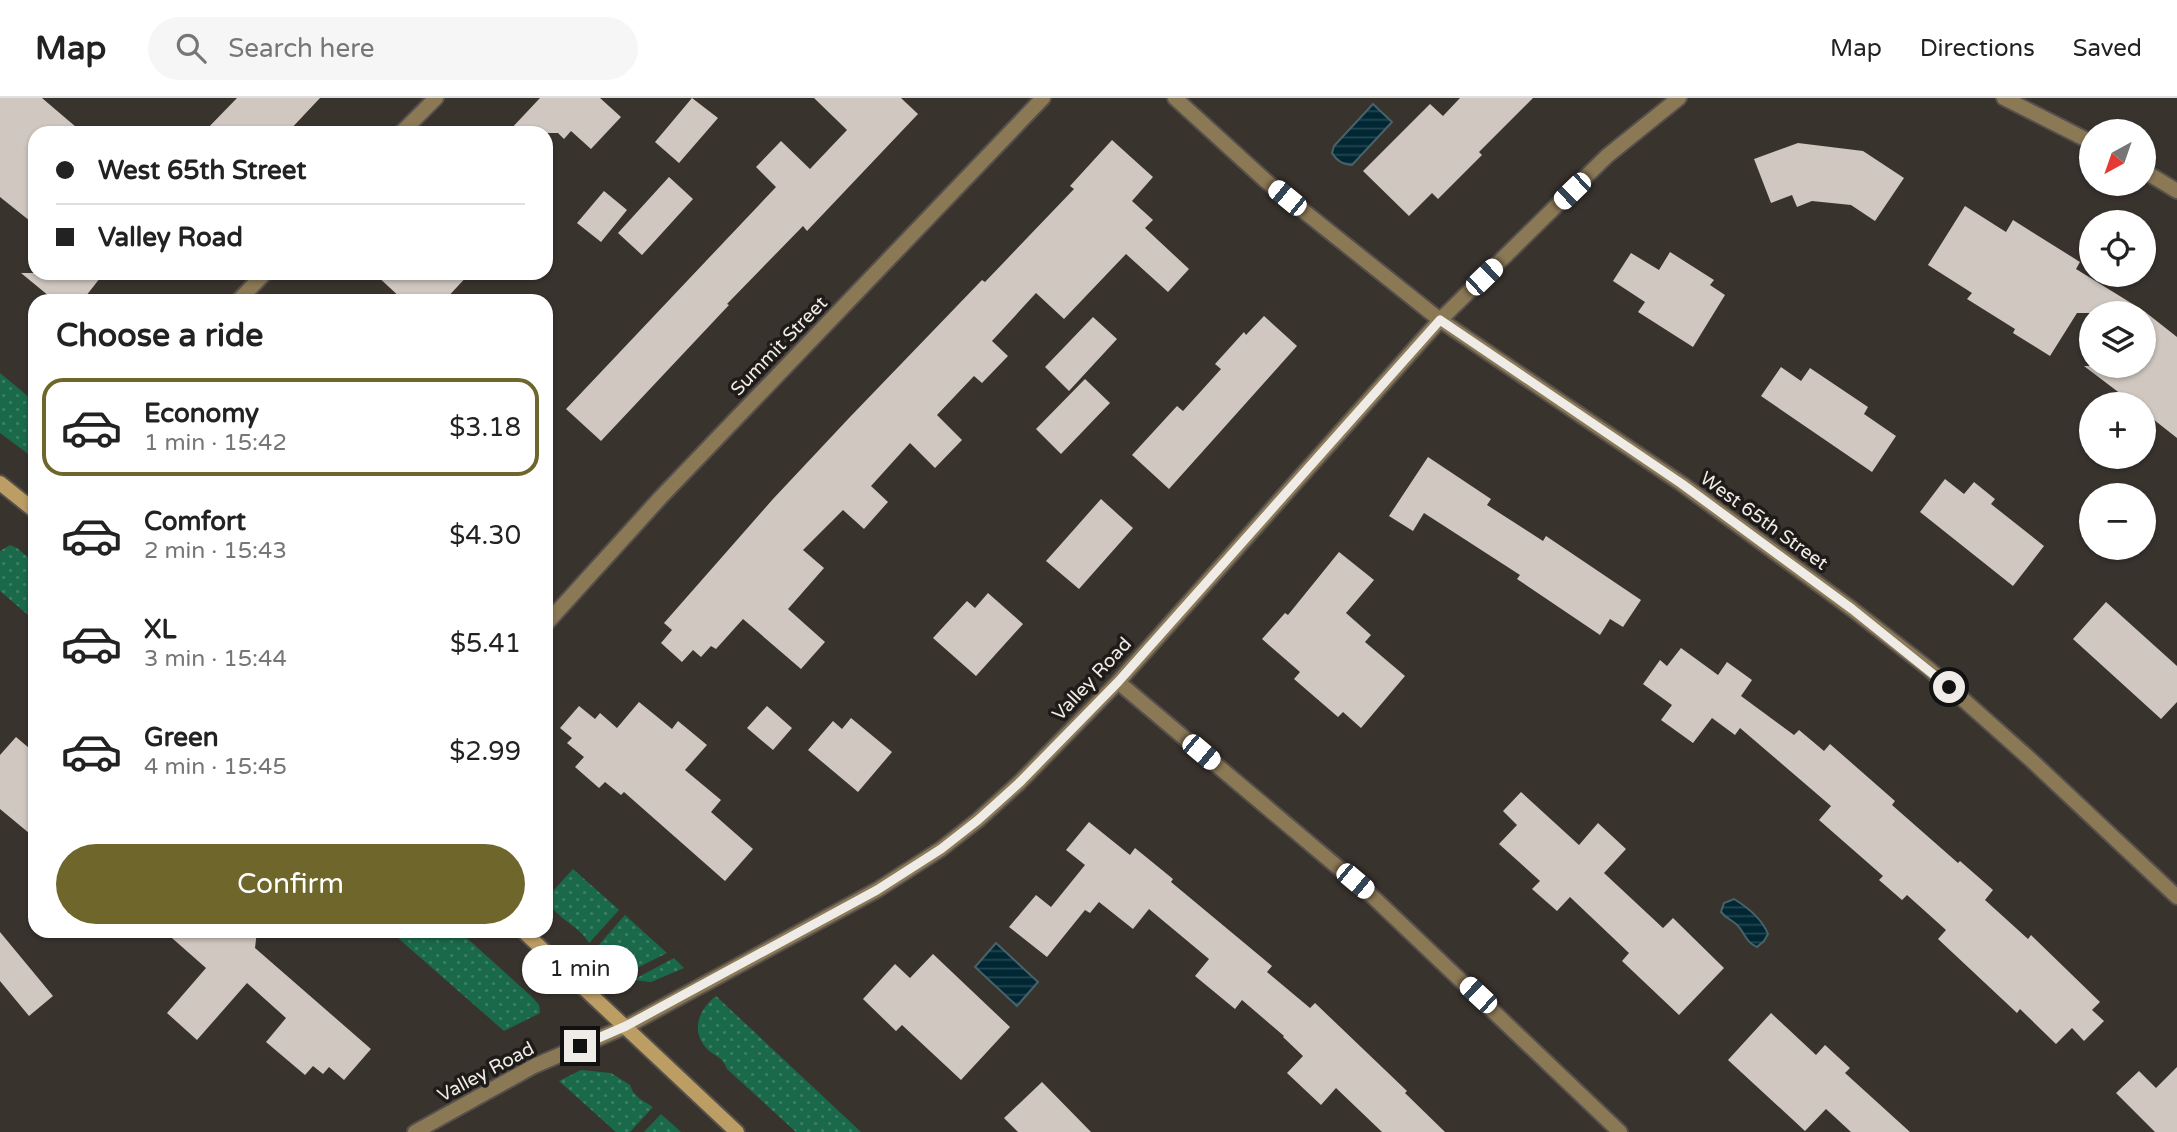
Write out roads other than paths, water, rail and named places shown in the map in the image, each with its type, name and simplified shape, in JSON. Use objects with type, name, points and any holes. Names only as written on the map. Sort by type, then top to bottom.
[{"type":"main road","points":[[0,483],[28,505]]},
{"type":"main road","points":[[531,938],[737,1132]]},
{"type":"street","points":[[408,126],[436,98]]},
{"type":"street","name":"Summit Street","points":[[553,616],[660,497],[1043,98]]},
{"type":"street","name":"West 65th Street","points":[[1175,98],[1266,181],[1440,320],[1682,484],[1907,651],[2030,759],[2177,897]]},
{"type":"street","name":"Valley Road","points":[[415,1132],[534,1066],[626,1026],[877,890],[941,849],[978,820],[1019,783],[1118,682],[1440,320],[1607,156],[1679,98]]},
{"type":"street","points":[[2004,98],[2079,136]]},
{"type":"street","points":[[2156,178],[2177,191]]},
{"type":"street","points":[[245,294],[258,280]]},
{"type":"street","points":[[1118,682],[1372,896],[1620,1132]]},
{"type":"water","points":[[1373,104],[1392,122],[1352,165],[1340,162],[1332,153],[1334,146]]},
{"type":"water","points":[[1734,899],[1754,914],[1768,934],[1757,947],[1721,912],[1724,903]]},
{"type":"water","points":[[996,943],[1038,982],[1017,1006],[975,967]]}]
